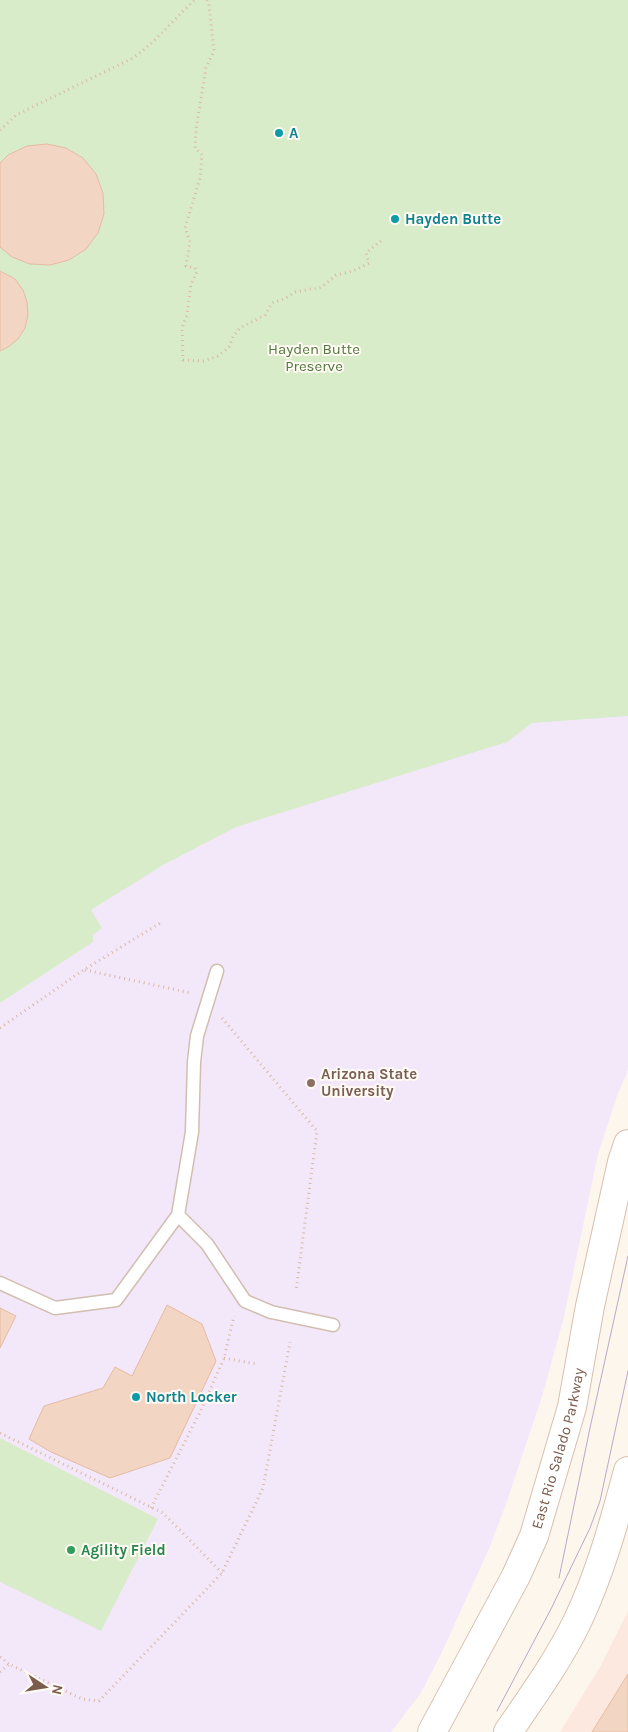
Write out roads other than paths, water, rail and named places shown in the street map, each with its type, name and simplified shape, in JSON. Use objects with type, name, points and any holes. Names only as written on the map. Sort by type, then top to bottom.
[{"type":"main road","name":"East Rio Salado Parkway","points":[[432,1732],[516,1576],[534,1536],[572,1407],[592,1296],[622,1162],[628,1144]]},
{"type":"main road","points":[[508,1732],[539,1688],[577,1622],[607,1547],[628,1471]]},
{"type":"lane","points":[[0,1283],[55,1308],[116,1300],[178,1215],[192,1132],[194,1062],[197,1036],[217,971]]},
{"type":"lane","points":[[178,1215],[207,1244],[245,1301],[272,1312],[333,1325]]},
{"type":"tram line","points":[[559,1578],[628,1256]]},
{"type":"tram line","points":[[497,1711],[551,1609],[590,1528],[600,1501],[628,1371]]},
{"type":"place","name":"A","points":[[279,133]]},
{"type":"place","name":"Hayden Butte","points":[[395,219]]},
{"type":"place","name":"Arizona State University","points":[[311,1083]]},
{"type":"place","name":"North Locker","points":[[136,1397]]},
{"type":"place","name":"Agility Field","points":[[71,1550]]},
{"type":"park label","name":"Hayden Butte Preserve","points":[[314,358]]}]
